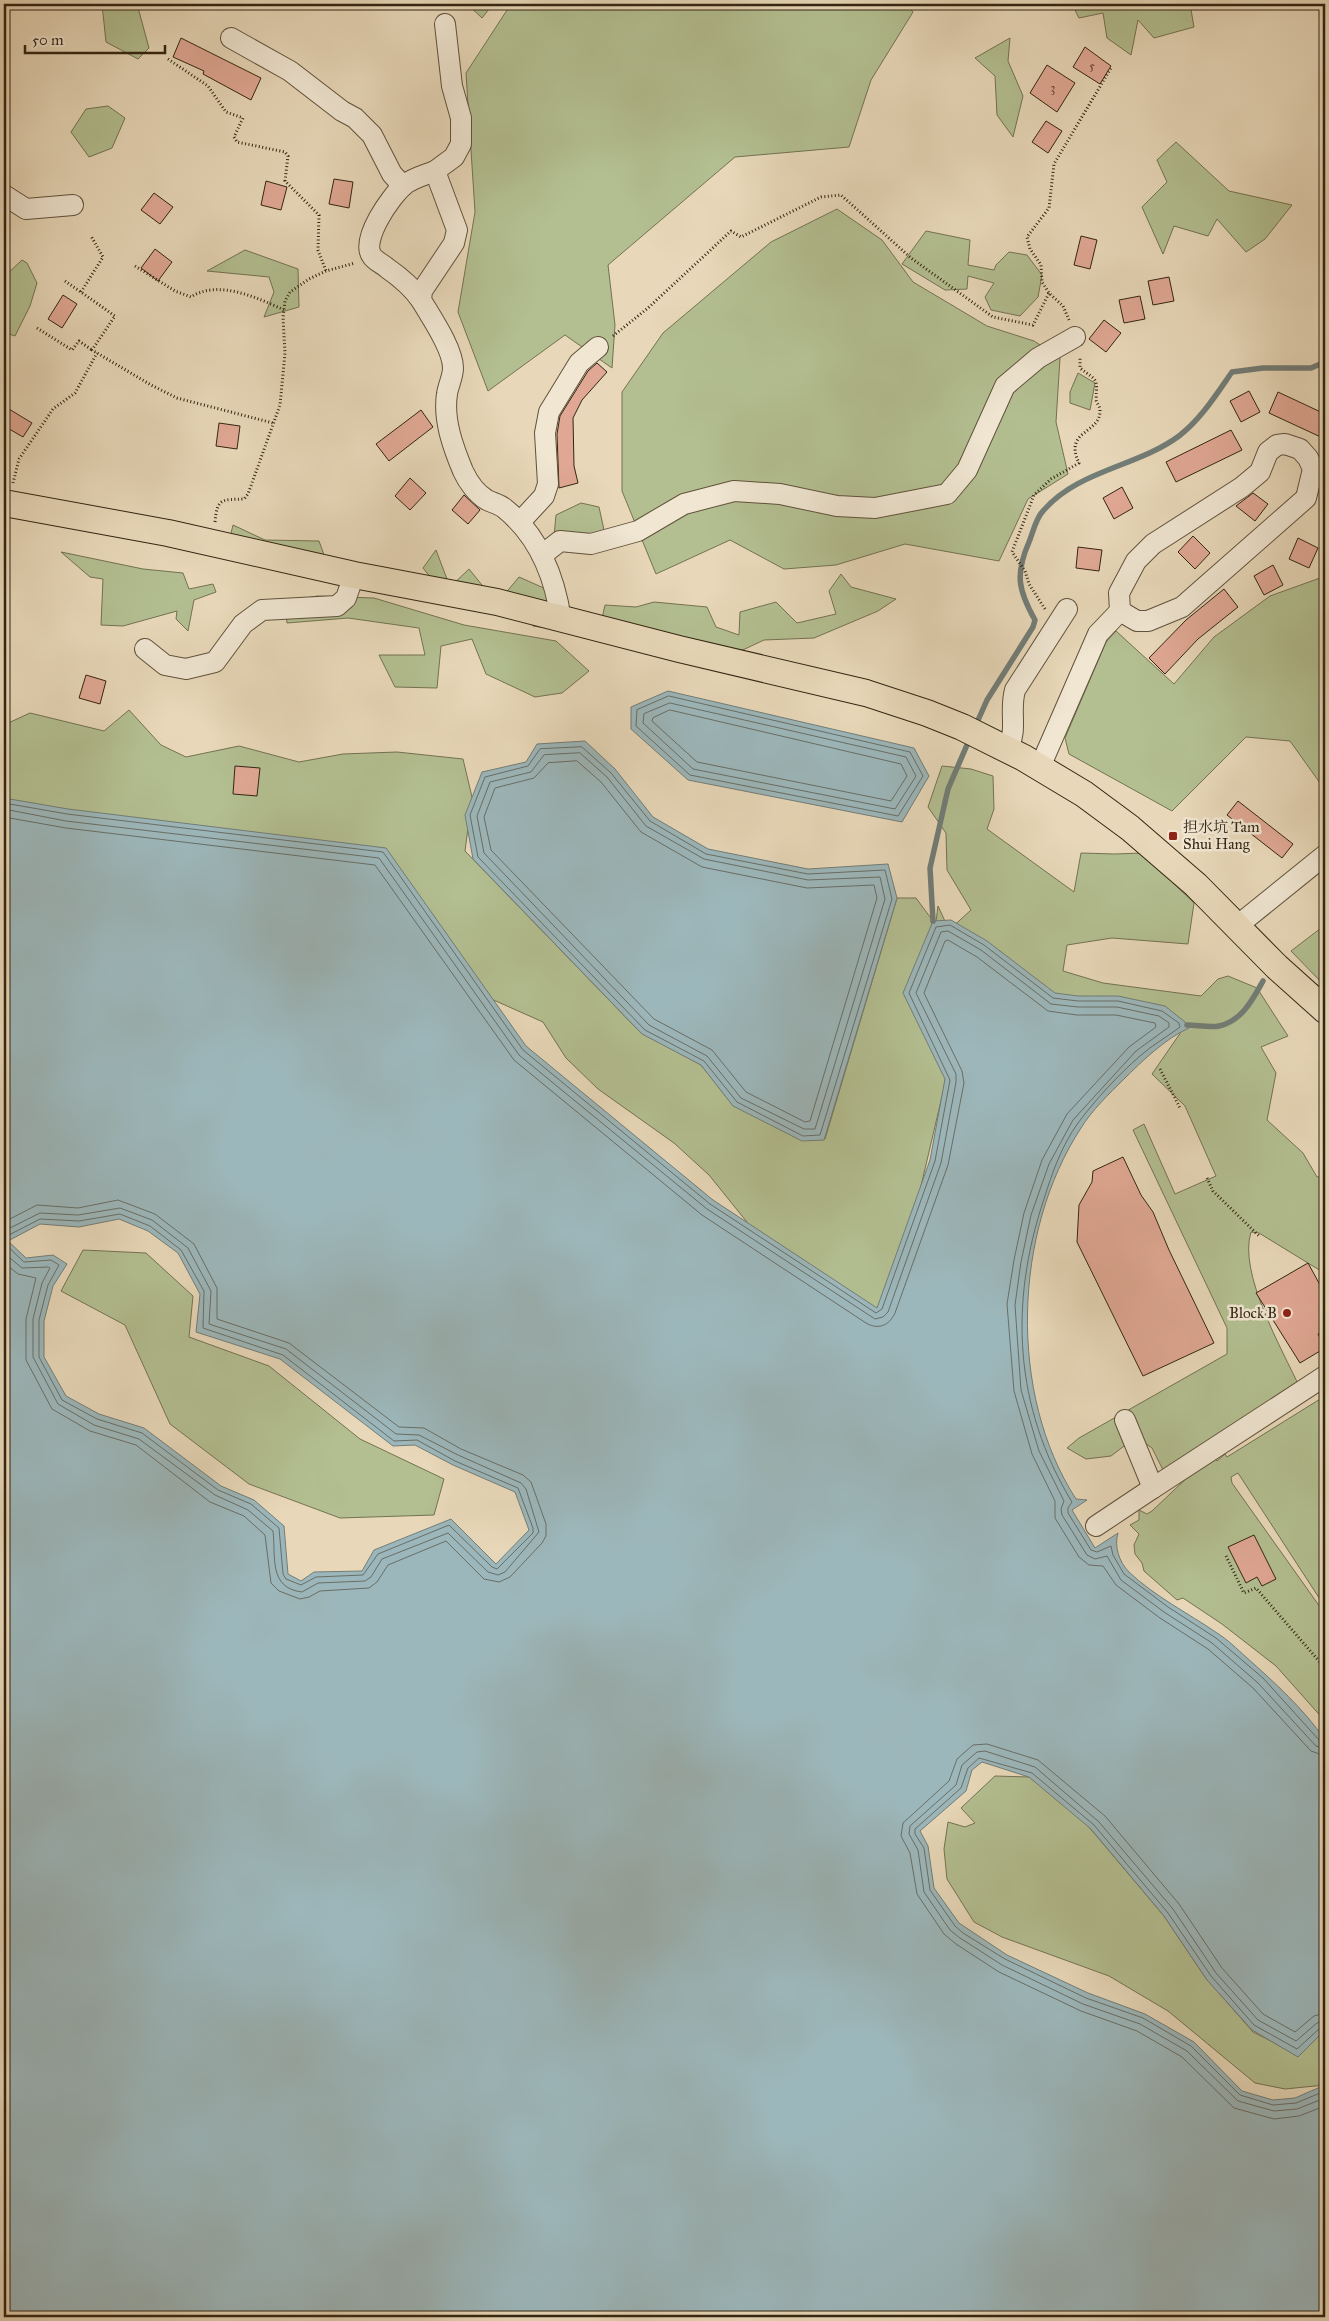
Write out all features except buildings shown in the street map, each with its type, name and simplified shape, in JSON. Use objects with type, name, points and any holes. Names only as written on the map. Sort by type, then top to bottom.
[{"type":"main road","points":[[8,497],[354,575],[497,602],[561,620],[866,693],[962,727],[1040,767],[1084,794],[1130,828],[1196,885],[1277,967],[1325,1010]]},
{"type":"main road","points":[[1277,967],[1325,1024]]},
{"type":"street","points":[[445,24],[452,86],[462,118],[461,144],[454,157],[435,171],[413,179],[403,186],[383,209],[374,227],[369,246],[372,256],[414,290],[450,354],[453,368],[445,410],[451,440],[464,472],[474,489],[486,499],[503,506],[533,536],[558,600],[561,620]]},
{"type":"street","points":[[231,38],[290,71],[342,111],[355,118],[372,135],[392,174],[403,186]]},
{"type":"street","points":[[421,300],[422,292],[454,243],[457,230],[435,171]]},
{"type":"street","points":[[4,195],[26,209],[73,205]]},
{"type":"street","points":[[542,555],[560,541],[591,544],[606,540],[638,530],[684,504],[734,491],[780,494],[837,506],[875,508],[947,494],[967,470],[1005,386],[1038,358],[1075,337]]},
{"type":"street","points":[[520,522],[544,496],[548,484],[545,433],[549,412],[578,363],[598,347]]},
{"type":"street","points":[[1040,767],[1098,634],[1120,611],[1119,593],[1136,561],[1153,544],[1242,487],[1260,472],[1268,452],[1277,445],[1285,444],[1300,449],[1308,458],[1314,469],[1306,498],[1182,607],[1148,622],[1137,621],[1120,611]]},
{"type":"street","points":[[145,649],[165,665],[186,669],[216,662],[243,624],[262,610],[337,606],[346,598],[354,575]]},
{"type":"street","points":[[1000,746],[1014,737],[1012,701],[1016,690],[1052,629],[1067,609]]},
{"type":"street","points":[[1237,926],[1325,855]]},
{"type":"street","points":[[1096,1526],[1325,1376]]},
{"type":"street","points":[[1125,1420],[1153,1488]]},
{"type":"path","points":[[168,59],[208,86],[226,112],[243,118],[234,137],[238,142],[285,152],[288,156],[285,182],[320,215],[318,250],[326,271]]},
{"type":"path","points":[[1052,629],[1050,618],[1029,584],[1025,571],[1012,552],[1034,495],[1051,479],[1079,464],[1074,449],[1075,442],[1092,426],[1100,410],[1096,401],[1098,386],[1095,380],[1080,368],[1078,362],[1080,355],[1063,306],[1049,293],[1042,282],[1041,265],[1030,249],[1027,237],[1049,208],[1054,164],[1111,68]]},
{"type":"path","points":[[598,347],[648,308],[731,231],[741,237],[821,197],[841,195],[911,258],[992,317],[1033,326],[1049,293]]},
{"type":"path","points":[[82,292],[103,257],[91,236]]},
{"type":"path","points":[[214,530],[218,504],[225,499],[244,498],[248,494],[280,405],[286,353],[285,300],[290,292],[326,271],[375,258]]},
{"type":"path","points":[[136,266],[190,297],[198,292],[237,291],[284,310]]},
{"type":"path","points":[[65,281],[115,316],[92,350]]},
{"type":"path","points":[[37,328],[72,350],[79,342],[177,398],[273,424]]},
{"type":"path","points":[[8,497],[19,459],[53,409],[75,393],[97,353]]},
{"type":"path","points":[[1160,1069],[1180,1108]]},
{"type":"path","points":[[1207,1178],[1213,1191],[1259,1236]]},
{"type":"path","points":[[1226,1556],[1244,1593],[1256,1588],[1325,1668]]},
{"type":"green space","points":[[102,4],[137,4],[149,48],[138,59],[106,42]]},
{"type":"green space","points":[[467,4],[493,4],[482,18]]},
{"type":"green space","points":[[511,4],[906,4],[913,12],[871,80],[849,147],[735,157],[608,265],[615,325],[612,368],[565,335],[488,391],[458,312],[475,212],[466,73]]},
{"type":"green space","points":[[1072,4],[1190,4],[1194,27],[1154,38],[1138,20],[1131,55],[1107,38],[1103,13],[1079,18]]},
{"type":"green space","points":[[1010,38],[1008,61],[1023,96],[1013,137],[997,115],[995,76],[975,58]]},
{"type":"green space","points":[[108,106],[125,118],[112,148],[89,157],[71,132],[86,109]]},
{"type":"green space","points":[[1176,142],[1229,191],[1292,205],[1265,239],[1246,252],[1217,219],[1208,236],[1174,226],[1163,254],[1142,207],[1167,182],[1157,160]]},
{"type":"green space","points":[[837,209],[882,240],[913,282],[987,326],[1034,341],[1060,358],[1056,422],[1068,474],[1028,499],[999,561],[905,544],[836,565],[784,569],[730,540],[656,574],[622,491],[622,392],[663,333],[771,242]]},
{"type":"green space","points":[[926,231],[970,240],[968,265],[994,270],[996,265],[1009,252],[1027,255],[1042,275],[1038,297],[1020,316],[991,310],[985,297],[994,283],[968,276],[967,289],[945,290],[902,264]]},
{"type":"green space","points":[[245,250],[298,269],[299,307],[264,317],[274,292],[269,277],[207,271]]},
{"type":"green space","points":[[22,260],[27,263],[37,283],[30,306],[15,336],[4,332],[4,277]]},
{"type":"green space","points":[[1078,373],[1095,383],[1090,410],[1070,403],[1070,392]]},
{"type":"green space","points":[[581,503],[599,507],[604,530],[586,554],[554,536],[556,515]]},
{"type":"green space","points":[[233,525],[265,540],[319,541],[327,563],[226,554]]},
{"type":"green space","points":[[436,550],[450,587],[469,569],[486,590],[438,587],[423,568]]},
{"type":"green space","points":[[61,552],[143,569],[183,573],[189,589],[213,584],[216,592],[194,600],[188,631],[176,619],[177,611],[123,626],[101,625],[103,579],[90,577]]},
{"type":"green space","points":[[841,574],[851,587],[896,599],[878,611],[814,638],[764,640],[732,655],[601,623],[605,605],[636,607],[654,602],[707,607],[716,627],[739,635],[740,612],[776,602],[797,623],[836,614],[829,591]]},
{"type":"green space","points":[[519,577],[546,589],[550,605],[546,628],[533,626],[528,616],[504,595]]},
{"type":"green space","points":[[1320,578],[1325,582],[1325,790],[1290,741],[1246,737],[1172,811],[1069,754],[1065,738],[1106,642],[1116,631],[1174,684],[1214,637],[1270,596]]},
{"type":"green space","points":[[317,596],[374,598],[464,625],[556,641],[589,671],[562,693],[535,697],[486,674],[472,639],[441,646],[437,688],[395,687],[379,655],[425,655],[419,628],[348,618],[287,623],[285,602]]},
{"type":"green space","points":[[129,710],[161,745],[186,757],[239,746],[299,762],[343,754],[397,752],[463,759],[472,797],[465,851],[639,1031],[701,1065],[728,1099],[825,1139],[897,898],[916,898],[933,921],[932,952],[938,906],[949,930],[971,910],[947,870],[946,833],[928,807],[942,766],[971,769],[993,776],[994,809],[987,829],[1074,892],[1081,853],[1142,853],[1194,903],[1188,944],[1112,938],[1067,945],[1063,971],[1103,983],[1201,996],[1218,979],[1228,976],[1257,988],[1288,1036],[1261,1047],[1276,1073],[1267,1120],[1303,1153],[1317,1177],[1325,1177],[1325,1270],[1321,1271],[1259,1233],[1251,1232],[1249,1249],[1256,1289],[1273,1332],[1300,1388],[1212,1455],[1217,1461],[1225,1454],[1227,1457],[1325,1396],[1325,1607],[1238,1473],[1231,1477],[1232,1483],[1325,1614],[1325,1721],[1276,1666],[1222,1624],[1183,1598],[1177,1600],[1144,1571],[1142,1563],[1135,1554],[1134,1545],[1139,1534],[1130,1525],[1139,1520],[1139,1510],[1147,1514],[1152,1511],[1210,1456],[1166,1476],[1152,1448],[1136,1437],[1111,1456],[1086,1459],[1067,1448],[1079,1438],[1227,1354],[1227,1328],[1133,1130],[1144,1124],[1175,1194],[1216,1176],[1185,1106],[1152,1074],[1181,1032],[1159,1017],[947,1075],[921,1186],[914,1278],[867,1333],[759,1237],[709,1175],[674,1143],[598,1089],[566,1058],[543,1022],[462,986],[4,817],[4,725],[30,713],[104,731]]},
{"type":"green space","points":[[1325,925],[1325,986],[1291,951]]},
{"type":"green space","points":[[83,1250],[146,1253],[193,1296],[189,1337],[269,1366],[360,1439],[444,1479],[434,1515],[340,1518],[249,1484],[170,1424],[125,1325],[61,1291]]},
{"type":"green space","points":[[995,1776],[1029,1777],[1078,1814],[1164,1916],[1205,1977],[1253,2032],[1295,2053],[1325,2030],[1325,2085],[1285,2089],[1255,2083],[1168,2011],[1109,1976],[1002,1937],[974,1922],[947,1879],[944,1849],[948,1822],[965,1827],[975,1823],[961,1808]]},
{"type":"water","points":[[668,691],[914,748],[929,776],[902,822],[688,780],[631,729],[631,707]]},
{"type":"water","points":[[585,741],[615,769],[653,817],[708,849],[808,869],[888,864],[897,898],[824,1140],[802,1141],[733,1106],[701,1065],[642,1034],[473,859],[465,815],[482,772],[526,762],[537,744]]},
{"type":"water","points":[[4,798],[68,809],[386,848],[526,1046],[713,1200],[877,1308],[930,1160],[945,1079],[903,993],[933,921],[951,920],[987,941],[1055,993],[1078,996],[1118,996],[1165,1006],[1185,1022],[1189,1028],[1180,1032],[1154,1051],[1095,1109],[1085,1121],[1058,1169],[1042,1215],[1032,1263],[1028,1313],[1030,1363],[1039,1411],[1054,1457],[1076,1499],[1087,1500],[1072,1510],[1095,1548],[1118,1533],[1118,1554],[1129,1572],[1160,1597],[1221,1635],[1232,1644],[1288,1696],[1308,1717],[1325,1740],[1325,2030],[1298,2057],[1252,2030],[1207,1980],[1164,1916],[1091,1829],[1029,1777],[982,1762],[972,1770],[966,1791],[920,1831],[928,1846],[934,1888],[959,1923],[1007,1955],[1088,1993],[1145,2014],[1194,2042],[1242,2091],[1273,2100],[1295,2098],[1325,2085],[1325,2317],[4,2317]],"holes":[[[119,1219],[148,1231],[178,1253],[200,1294],[196,1332],[280,1359],[393,1446],[415,1445],[453,1465],[515,1492],[529,1530],[496,1564],[451,1519],[374,1550],[362,1571],[314,1572],[301,1581],[288,1574],[284,1526],[254,1500],[221,1486],[144,1428],[99,1414],[66,1396],[44,1357],[44,1321],[53,1286],[67,1264],[53,1255],[26,1258],[8,1241],[40,1224],[79,1227]]]},
{"type":"waterway","points":[[975,727],[987,700],[1033,627],[1035,620],[1022,591],[1020,573],[1025,553],[1037,521],[1043,511],[1057,497],[1073,486],[1090,477],[1145,455],[1179,436],[1201,414],[1232,372],[1263,368],[1311,368],[1325,362]]},
{"type":"waterway","points":[[933,921],[930,868],[948,789],[970,738]]},
{"type":"waterway","points":[[1187,1025],[1215,1027],[1234,1019],[1246,1008],[1263,981]]},
{"type":"place","name":"担水坑 Tam Shui Hang","points":[[1173,836]]},
{"type":"place","name":"Block B","points":[[1287,1313]]}]
